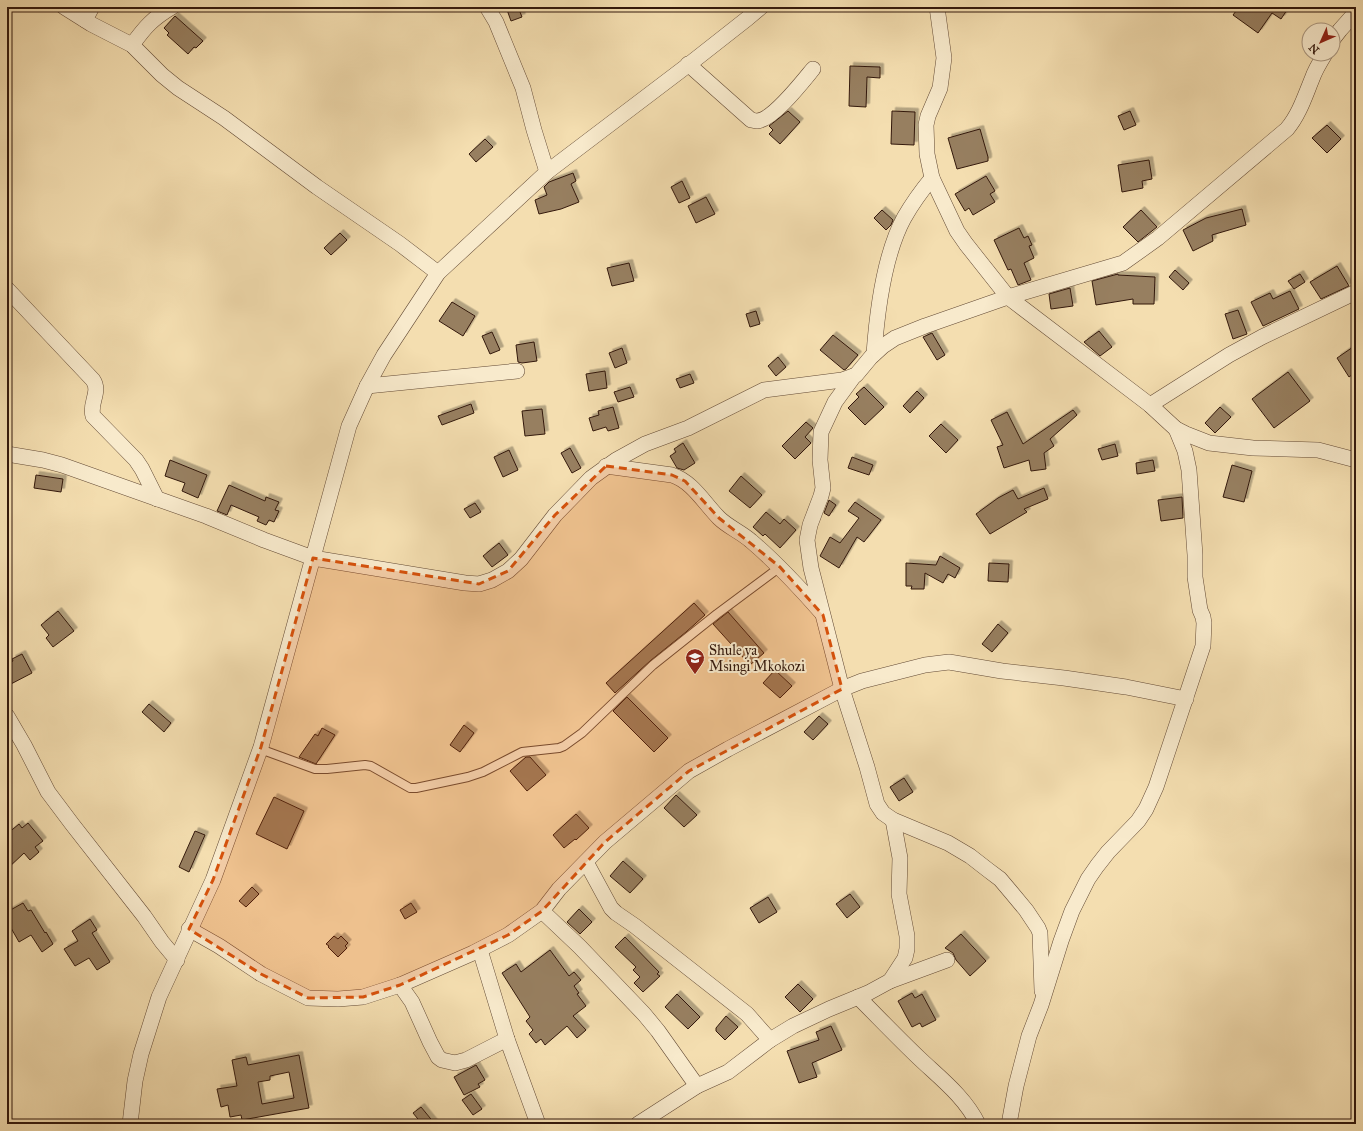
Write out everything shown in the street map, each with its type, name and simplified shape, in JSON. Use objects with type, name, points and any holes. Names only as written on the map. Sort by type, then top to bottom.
[{"type":"street","points":[[64,7],[132,45],[178,88],[224,118],[317,187],[400,244],[438,273]]},
{"type":"street","points":[[85,20],[92,7]]},
{"type":"street","points":[[132,45],[145,28],[157,16],[172,7]]},
{"type":"street","points":[[487,7],[496,22],[523,88],[547,172]]},
{"type":"street","points":[[130,1124],[141,1054],[159,996],[213,880],[260,749],[349,426],[367,386],[384,355],[438,273],[547,172],[748,18],[760,7]]},
{"type":"street","points":[[937,7],[944,58],[940,88],[928,116],[926,125],[927,154],[932,178],[957,231],[1008,297],[1150,405],[1176,429],[1186,434],[1209,443],[1253,448],[1318,450],[1356,460]]},
{"type":"street","points":[[1341,29],[1356,12]]},
{"type":"street","points":[[1042,1000],[1040,976],[1040,933],[1026,910],[1011,892],[1000,879],[970,856],[948,843],[893,820],[883,813],[877,804],[867,767],[842,689],[811,568],[807,540],[808,531],[823,488],[820,460],[821,432],[835,402],[854,376],[863,368],[874,354],[895,338],[1008,297],[1123,263],[1158,238],[1287,129],[1306,96],[1312,77],[1320,62]]},
{"type":"street","points":[[688,64],[751,120],[754,121],[764,119],[786,100],[813,69]]},
{"type":"street","points":[[874,354],[876,323],[881,296],[896,237],[904,218],[932,178]]},
{"type":"street","points":[[7,289],[95,382],[97,388],[92,408],[93,416],[136,460],[142,468],[157,499]]},
{"type":"street","points":[[1150,405],[1229,355],[1262,337],[1356,292]]},
{"type":"street","points":[[367,386],[517,371]]},
{"type":"street","points":[[7,454],[62,465],[206,516],[279,546],[313,558],[459,583],[479,584],[492,580],[508,571],[521,559],[555,515],[591,478],[606,466],[645,444],[688,428],[764,390],[842,380],[854,376]]},
{"type":"street","points":[[1009,1124],[1016,1086],[1029,1036],[1072,911],[1088,879],[1108,852],[1126,835],[1146,810],[1156,787],[1203,646],[1204,623],[1194,577],[1193,526],[1189,470],[1185,451],[1176,429]]},
{"type":"street","points":[[606,466],[641,470],[679,477],[692,487],[719,518],[749,540],[780,567],[823,615]]},
{"type":"street","points":[[189,929],[219,946],[261,974],[308,998],[338,999],[363,997],[400,985],[480,950],[508,934],[542,911],[560,889],[625,824],[689,771],[842,689],[862,681],[925,665],[949,662],[1002,671],[1126,687],[1186,699]]},
{"type":"street","points":[[7,716],[48,792],[177,960]]},
{"type":"street","points":[[890,981],[905,958],[907,949],[907,936],[899,894],[900,858],[893,820]]},
{"type":"street","points":[[586,862],[611,908],[747,1014],[770,1040]]},
{"type":"street","points":[[542,911],[580,947],[644,1014],[697,1086]]},
{"type":"street","points":[[480,950],[507,1039],[538,1124]]},
{"type":"street","points":[[638,1124],[697,1086],[728,1072],[770,1040],[786,1030],[890,981],[947,960]]},
{"type":"street","points":[[400,985],[412,1002],[430,1042],[442,1060],[455,1063],[466,1060],[507,1039]]},
{"type":"street","points":[[858,997],[919,1057],[948,1083],[978,1124]]},
{"type":"lane","points":[[260,749],[315,769],[365,765],[370,766],[410,788],[416,788],[468,777],[483,772],[522,752],[564,746],[582,733],[653,665],[717,614],[780,567]]},
{"type":"highlighted area","points":[[606,466],[672,475],[685,481],[719,518],[780,567],[823,615],[842,689],[689,771],[605,842],[542,911],[508,935],[400,985],[363,997],[308,998],[261,974],[189,929],[213,880],[261,747],[313,558],[479,584],[508,571],[555,515]]},
{"type":"building","points":[[506,7],[518,7],[522,17],[511,21]]},
{"type":"building","points":[[1239,7],[1289,7],[1281,19],[1272,13],[1258,33],[1233,15]]},
{"type":"building","points":[[175,16],[203,41],[196,48],[194,47],[188,54],[167,35],[169,33],[164,28]]},
{"type":"building","points":[[850,66],[880,67],[880,78],[867,77],[866,107],[849,106]]},
{"type":"building","points":[[788,111],[800,122],[780,144],[769,134],[773,130],[769,126]]},
{"type":"building","points":[[892,111],[915,112],[914,145],[891,144]]},
{"type":"building","points":[[1130,111],[1136,125],[1124,130],[1118,116]]},
{"type":"building","points":[[1327,125],[1341,139],[1327,153],[1312,138]]},
{"type":"building","points":[[980,129],[988,161],[957,169],[948,138]]},
{"type":"building","points":[[485,139],[493,147],[476,162],[469,154]]},
{"type":"building","points":[[1149,160],[1152,179],[1142,181],[1143,188],[1122,192],[1118,165]]},
{"type":"building","points":[[573,173],[576,181],[571,184],[579,202],[561,209],[539,214],[535,200],[547,195],[544,187],[549,182]]},
{"type":"building","points":[[986,176],[995,191],[990,194],[995,202],[973,215],[969,208],[965,211],[955,194]]},
{"type":"building","points":[[682,181],[690,198],[679,203],[671,187]]},
{"type":"building","points":[[706,197],[715,214],[696,223],[688,206]]},
{"type":"building","points":[[1242,209],[1246,225],[1212,235],[1213,241],[1193,251],[1183,230],[1206,218]]},
{"type":"building","points":[[882,210],[893,220],[891,225],[886,230],[874,218]]},
{"type":"building","points":[[1141,210],[1157,227],[1138,242],[1123,227]]},
{"type":"building","points":[[1019,228],[1024,238],[1028,236],[1032,245],[1029,246],[1034,258],[1024,263],[1031,280],[1018,285],[1011,269],[1008,270],[994,240]]},
{"type":"building","points":[[340,233],[347,240],[331,255],[324,248]]},
{"type":"building","points":[[629,263],[634,281],[612,286],[607,268]]},
{"type":"building","points":[[1337,266],[1349,286],[1321,299],[1310,282]]},
{"type":"building","points":[[1175,270],[1189,283],[1183,290],[1169,277]]},
{"type":"building","points":[[1118,274],[1155,277],[1154,304],[1133,304],[1133,299],[1096,305],[1092,281]]},
{"type":"building","points":[[1300,274],[1305,282],[1294,289],[1288,281]]},
{"type":"building","points":[[1070,288],[1073,306],[1051,309],[1049,294]]},
{"type":"building","points":[[1290,291],[1299,309],[1263,326],[1251,302],[1270,293],[1273,299]]},
{"type":"building","points":[[452,302],[475,316],[463,336],[439,321]]},
{"type":"building","points":[[1238,310],[1247,334],[1233,339],[1225,314]]},
{"type":"building","points":[[756,311],[760,324],[750,327],[746,314]]},
{"type":"building","points":[[1099,331],[1112,347],[1100,356],[1084,342]]},
{"type":"building","points":[[492,332],[500,350],[490,354],[482,336]]},
{"type":"building","points":[[932,333],[945,355],[937,360],[923,337]]},
{"type":"building","points":[[833,335],[858,355],[844,370],[820,350]]},
{"type":"building","points":[[534,342],[537,361],[522,363],[518,362],[516,345]]},
{"type":"building","points":[[1356,345],[1356,372],[1349,377],[1337,358]]},
{"type":"building","points":[[622,348],[627,363],[615,368],[609,353]]},
{"type":"building","points":[[778,357],[786,367],[776,376],[768,366]]},
{"type":"building","points":[[605,371],[607,388],[589,391],[586,374]]},
{"type":"building","points":[[1288,372],[1310,401],[1274,428],[1252,399]]},
{"type":"building","points":[[690,374],[694,383],[680,388],[676,379]]},
{"type":"building","points":[[630,387],[634,397],[618,402],[614,392]]},
{"type":"building","points":[[864,387],[884,407],[865,425],[848,408],[859,397],[856,394]]},
{"type":"building","points":[[917,391],[924,398],[910,413],[903,406]]},
{"type":"building","points":[[471,404],[474,413],[442,425],[438,416]]},
{"type":"building","points":[[613,407],[619,428],[608,431],[606,427],[593,431],[589,418],[599,415],[598,411]]},
{"type":"building","points":[[1220,407],[1231,417],[1215,433],[1205,423]]},
{"type":"building","points":[[542,409],[545,434],[525,436],[522,411]]},
{"type":"building","points":[[1073,410],[1077,415],[1050,439],[1054,446],[1044,453],[1046,469],[1031,471],[1029,460],[1004,468],[997,447],[1003,445],[991,420],[1007,412],[1023,444]]},
{"type":"building","points":[[806,422],[813,428],[805,437],[811,443],[795,459],[782,446]]},
{"type":"building","points":[[941,424],[958,440],[946,453],[929,436]]},
{"type":"building","points":[[683,443],[695,463],[684,470],[677,468],[670,456],[676,452],[674,449]]},
{"type":"building","points":[[1115,444],[1118,456],[1102,460],[1098,449]]},
{"type":"building","points":[[570,448],[581,468],[572,473],[561,453]]},
{"type":"building","points":[[509,450],[518,470],[503,477],[494,457]]},
{"type":"building","points":[[852,457],[873,465],[869,475],[848,468]]},
{"type":"building","points":[[170,460],[207,475],[198,498],[182,491],[185,483],[165,476]]},
{"type":"building","points":[[1153,460],[1155,471],[1137,474],[1136,463]]},
{"type":"building","points":[[1232,465],[1252,471],[1244,502],[1223,497]]},
{"type":"building","points":[[36,475],[63,479],[61,492],[34,488]]},
{"type":"building","points":[[741,476],[762,495],[750,508],[729,491]]},
{"type":"building","points":[[229,485],[265,501],[266,497],[279,502],[275,510],[279,511],[274,522],[269,520],[266,525],[257,521],[259,517],[231,505],[227,515],[217,511]]},
{"type":"building","points":[[1044,488],[1048,499],[1024,509],[1027,512],[990,534],[976,514],[998,498],[1013,490],[1018,499]]},
{"type":"building","points":[[1182,497],[1183,518],[1161,521],[1158,500]]},
{"type":"building","points":[[829,500],[836,505],[829,516],[824,513]]},
{"type":"building","points":[[855,502],[881,520],[864,542],[857,537],[839,568],[820,556],[830,537],[840,543],[859,518],[848,511]]},
{"type":"building","points":[[475,503],[481,512],[470,518],[464,509]]},
{"type":"building","points":[[766,512],[780,524],[784,519],[796,530],[780,548],[765,534],[763,536],[753,527]]},
{"type":"building","points":[[499,543],[508,555],[492,567],[483,556]]},
{"type":"building","points":[[940,556],[960,568],[955,578],[948,574],[943,583],[925,573],[924,589],[911,589],[912,586],[906,586],[906,563],[936,565]]},
{"type":"building","points":[[989,563],[1009,564],[1008,582],[988,581]]},
{"type":"building","points":[[694,603],[705,615],[650,661],[615,693],[606,683]]},
{"type":"building","points":[[58,611],[74,631],[53,647],[46,638],[49,635],[41,625]]},
{"type":"building","points":[[728,612],[764,653],[750,665],[713,624]]},
{"type":"building","points":[[998,624],[1008,633],[992,652],[982,644]]},
{"type":"building","points":[[22,654],[32,673],[7,686],[7,664],[13,661],[12,659]]},
{"type":"building","points":[[775,670],[792,686],[780,698],[763,683]]},
{"type":"building","points":[[627,697],[668,738],[654,752],[613,711]]},
{"type":"building","points":[[149,704],[171,723],[164,732],[142,712]]},
{"type":"building","points":[[819,716],[828,724],[813,740],[804,732]]},
{"type":"building","points":[[464,725],[474,733],[460,752],[450,745]]},
{"type":"building","points":[[322,728],[335,735],[316,764],[299,757],[315,734],[318,736]]},
{"type":"building","points":[[526,757],[530,757],[546,775],[527,791],[510,771]]},
{"type":"building","points":[[904,778],[913,792],[899,801],[890,787]]},
{"type":"building","points":[[676,795],[697,815],[684,827],[664,808]]},
{"type":"building","points":[[274,797],[304,811],[287,849],[256,834]]},
{"type":"building","points":[[576,814],[589,828],[576,840],[575,839],[564,848],[553,835]]},
{"type":"building","points":[[28,823],[43,841],[35,847],[39,852],[30,860],[24,853],[7,869],[7,834],[19,824],[22,828]]},
{"type":"building","points":[[195,831],[205,835],[189,872],[179,867]]},
{"type":"building","points":[[623,861],[643,879],[630,893],[610,876]]},
{"type":"building","points":[[252,887],[259,894],[246,907],[239,901]]},
{"type":"building","points":[[850,894],[860,907],[847,918],[836,904]]},
{"type":"building","points":[[768,897],[777,912],[759,923],[750,908]]},
{"type":"building","points":[[23,903],[28,911],[31,910],[53,944],[42,952],[31,935],[19,942],[7,921],[7,912]]},
{"type":"building","points":[[411,903],[417,912],[405,919],[400,910]]},
{"type":"building","points":[[579,909],[592,922],[580,934],[567,922]]},
{"type":"building","points":[[90,919],[97,930],[92,933],[110,962],[97,970],[89,958],[75,966],[64,949],[78,941],[72,931]]},
{"type":"building","points":[[961,934],[986,961],[970,976],[956,960],[953,953],[945,948]]},
{"type":"building","points":[[334,936],[338,939],[341,936],[348,943],[345,946],[347,948],[338,957],[326,944]]},
{"type":"building","points":[[625,937],[659,972],[657,974],[660,976],[643,992],[634,983],[640,977],[633,970],[636,967],[615,947]]},
{"type":"building","points":[[550,950],[569,976],[574,972],[581,980],[574,986],[579,993],[577,994],[586,1006],[573,1016],[586,1030],[577,1038],[567,1026],[545,1045],[541,1039],[536,1043],[529,1034],[533,1030],[526,1021],[530,1017],[502,973],[516,964],[521,972]]},
{"type":"building","points":[[798,984],[813,999],[800,1012],[785,997]]},
{"type":"building","points":[[912,993],[915,998],[922,994],[936,1020],[922,1027],[920,1023],[912,1027],[898,1001]]},
{"type":"building","points":[[677,994],[700,1017],[688,1029],[665,1007]]},
{"type":"building","points":[[726,1016],[738,1027],[725,1040],[716,1031],[716,1028]]},
{"type":"building","points":[[831,1026],[842,1050],[812,1063],[817,1077],[799,1083],[787,1051],[819,1040],[816,1032]]},
{"type":"building","points":[[299,1055],[309,1108],[242,1120],[241,1115],[230,1117],[228,1105],[221,1107],[217,1089],[237,1086],[232,1060],[246,1057],[248,1065]],"holes":[[[289,1072],[294,1098],[262,1104],[258,1082],[270,1080],[270,1076]]]},
{"type":"building","points":[[476,1065],[485,1080],[478,1084],[480,1087],[464,1095],[454,1077]]},
{"type":"building","points":[[471,1094],[482,1109],[473,1115],[462,1100]]},
{"type":"building","points":[[421,1107],[435,1124],[422,1124],[413,1113]]},
{"type":"place","name":"Shule ya Msingi Mkokozi","points":[[695,675]]}]
